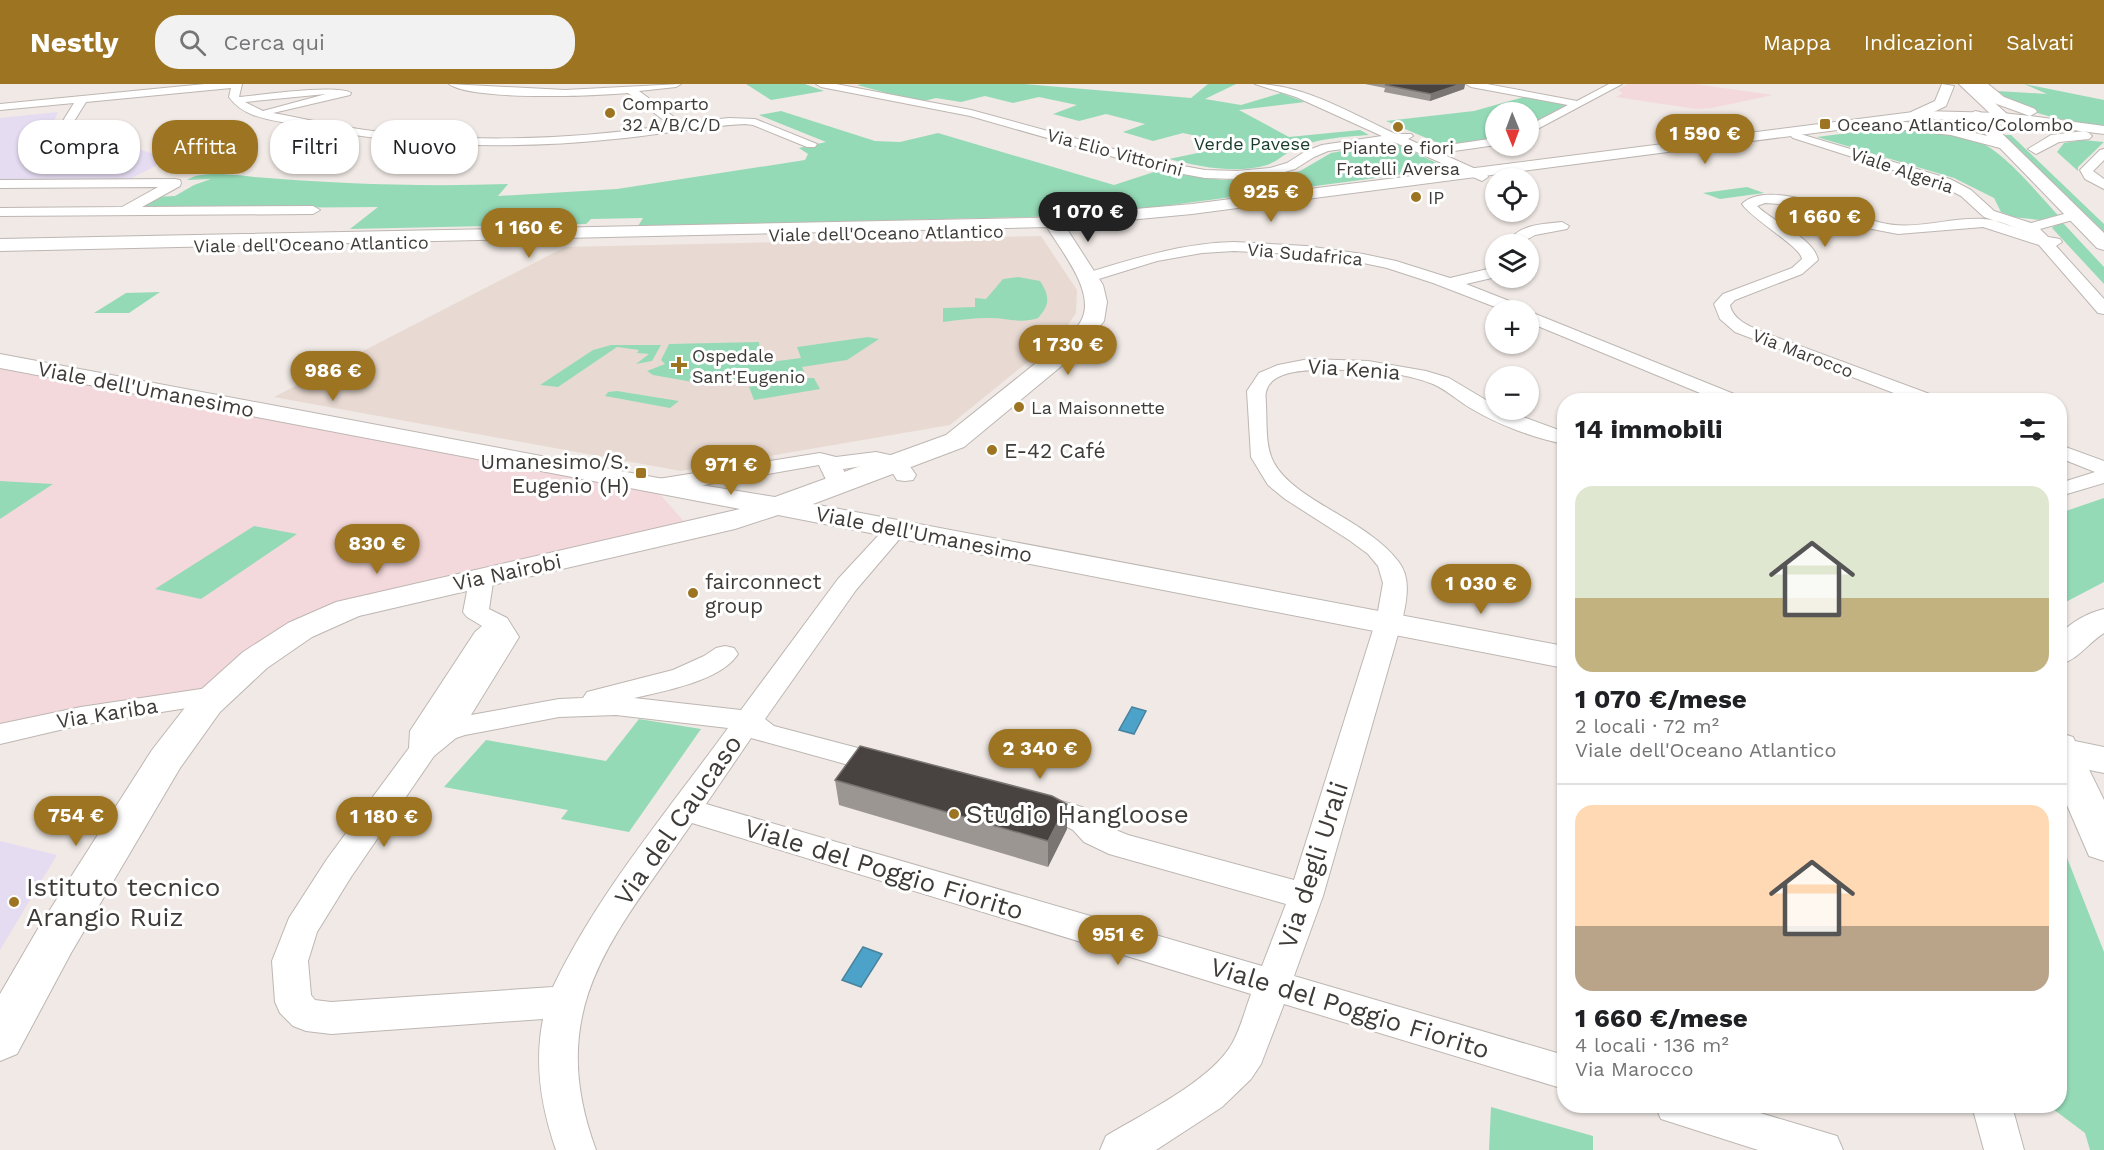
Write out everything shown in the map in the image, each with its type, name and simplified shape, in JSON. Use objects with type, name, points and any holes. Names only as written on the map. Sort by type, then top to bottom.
[{"type":"main road","points":[[1966,84],[2013,106],[2103,133]]},
{"type":"main road","points":[[1945,85],[2104,244]]},
{"type":"main road","points":[[1902,121],[1941,104],[1945,85]]},
{"type":"main road","points":[[1982,91],[2002,117],[2053,165]]},
{"type":"main road","points":[[1902,121],[1966,106],[2002,117],[2103,133]]},
{"type":"main road","points":[[1902,121],[2020,134],[2084,136]]},
{"type":"main road","points":[[1902,121],[2006,146]]},
{"type":"main road","name":"Viale dell'Oceano Atlantico","points":[[1484,174],[1800,136],[1902,121]]},
{"type":"main road","name":"Viale dell'Oceano Atlantico","points":[[0,250],[940,232],[1171,218],[1484,174],[1902,121]]},
{"type":"main road","points":[[2036,149],[2056,138],[2103,133]]},
{"type":"main road","points":[[587,555],[695,543],[749,532],[816,513],[955,441],[1086,332],[1096,311],[1095,290],[1089,277],[1055,225]]},
{"type":"main road","name":"Viale dell'Oceano Atlantico","points":[[0,245],[1055,225]]},
{"type":"main road","name":"Viale dell'Umanesimo","points":[[0,361],[658,486],[897,528],[1557,656]]},
{"type":"main road","points":[[587,555],[696,529],[778,506],[835,474],[901,468]]},
{"type":"main road","points":[[658,486],[682,494],[693,501],[697,511],[696,529]]},
{"type":"main road","name":"Via Nairobi","points":[[0,1039],[55,940],[160,768],[186,730],[214,696],[267,650],[322,619],[356,607],[482,576],[587,555]]},
{"type":"main road","points":[[2067,646],[2079,634],[2104,618]]},
{"type":"main road","points":[[2067,752],[2104,760]]},
{"type":"main road","points":[[2067,765],[2104,845]]},
{"type":"street","points":[[0,105],[126,88],[207,84]]},
{"type":"street","points":[[0,105],[236,84],[235,100],[244,107],[359,134],[440,141],[554,140],[750,121],[811,144]]},
{"type":"street","points":[[454,84],[523,91],[566,92],[657,84]]},
{"type":"street","points":[[482,86],[507,93],[550,95],[631,90],[676,84]]},
{"type":"street","name":"Via Elio Vittorini","points":[[821,84],[909,103],[971,113],[1196,174],[1237,175],[1271,172],[1292,166],[1310,154],[1329,147],[1401,137]]},
{"type":"street","points":[[1260,84],[1296,93],[1401,137],[1439,150],[1484,174]]},
{"type":"street","points":[[1279,84],[1310,93],[1401,137],[1425,152],[1484,174]]},
{"type":"street","points":[[1471,84],[1578,104]]},
{"type":"street","points":[[1539,125],[1617,84]]},
{"type":"street","points":[[235,100],[332,90],[346,93],[262,113]]},
{"type":"street","points":[[631,90],[681,128]]},
{"type":"street","points":[[271,96],[300,104]]},
{"type":"street","points":[[69,120],[82,99]]},
{"type":"street","name":"Viale Algeria","points":[[1800,136],[1966,187],[1979,196],[1994,213],[1994,219],[2032,226],[2045,232],[2048,242],[2104,309]]},
{"type":"street","points":[[1425,152],[1485,143]]},
{"type":"street","points":[[2104,153],[2086,170],[2090,176],[2104,185]]},
{"type":"street","points":[[2104,164],[2097,172],[2104,180]]},
{"type":"street","points":[[0,184],[175,183],[124,212]]},
{"type":"street","name":"Via Marocco","points":[[1909,393],[1759,337],[1737,325],[1724,313],[1722,304],[1729,297],[1797,271],[1810,260],[1804,249],[1754,212],[1749,204],[1764,199],[1800,201],[1877,226],[1899,230],[1925,230],[1994,219],[2048,242]]},
{"type":"street","points":[[0,212],[313,210]]},
{"type":"street","points":[[2032,226],[2058,222],[2075,215]]},
{"type":"street","points":[[1524,234],[1562,226]]},
{"type":"street","name":"Viale Algeria","points":[[2048,242],[2104,297]]},
{"type":"street","name":"Via Sudafrica","points":[[1089,277],[1182,251],[1232,247],[1291,250],[1359,258],[1396,266],[1450,283],[1492,300]]},
{"type":"street","points":[[1450,283],[1485,275]]},
{"type":"street","points":[[1539,321],[1715,393]]},
{"type":"street","name":"Via Kenia","points":[[1388,623],[1395,584],[1394,574],[1386,561],[1352,532],[1291,491],[1265,466],[1260,452],[1256,391],[1262,379],[1287,368],[1315,364],[1408,372],[1443,381],[1498,414],[1557,435]]},
{"type":"street","points":[[2067,454],[2104,468]]},
{"type":"street","points":[[658,486],[815,459],[825,459],[835,474]]},
{"type":"street","points":[[2067,488],[2104,476]]},
{"type":"street","points":[[2067,501],[2104,489]]},
{"type":"street","name":"Via del Caucaso","points":[[576,1150],[561,1099],[558,1064],[560,1031],[567,1002],[596,941],[748,721],[850,579],[897,528]]},
{"type":"street","points":[[435,740],[424,730],[484,638],[498,624],[476,612],[482,576]]},
{"type":"street","name":"Via degli Urali","points":[[1120,1150],[1204,1096],[1239,1066],[1252,1042],[1306,896],[1388,623]]},
{"type":"street","points":[[567,1002],[331,1018],[306,1015],[293,1002],[290,961],[301,928],[339,868],[435,740],[460,726],[559,708],[699,670],[717,662],[725,654]]},
{"type":"street","name":"Via Kariba","points":[[0,734],[81,716],[214,696]]},
{"type":"street","points":[[559,708],[616,706],[678,711],[748,721],[764,733],[913,772]]},
{"type":"street","points":[[1004,796],[1071,815],[1084,822],[1102,839],[1120,845],[1306,896]]},
{"type":"street","name":"Viale del Poggio Fiorito","points":[[686,810],[1557,1070]]},
{"type":"street","points":[[1699,1113],[1823,1150]]},
{"type":"street","points":[[1994,1113],[2004,1150]]},
{"type":"shaded area","points":[[1628,84],[1695,84],[1773,95],[1712,108],[1696,109],[1616,97],[1623,93],[1618,90]]},
{"type":"shaded area","points":[[58,112],[54,120],[18,120],[18,174],[140,174],[126,181],[0,182],[0,118]]},
{"type":"shaded area","points":[[140,149],[152,153],[152,168],[140,174]]},
{"type":"shaded area","name":"Ospedale Sant'Eugenio","points":[[1041,236],[1077,290],[1076,313],[1062,334],[950,425],[681,471],[274,397],[565,247]]},
{"type":"shaded area","points":[[0,367],[658,492],[687,525],[563,554],[351,598],[278,635],[208,689],[0,724]]},
{"type":"shaded area","name":"Istituto tecnico Arangio Ruiz","points":[[0,841],[57,855],[0,950]]},
{"type":"green space","points":[[746,84],[805,84],[824,91],[771,100]]},
{"type":"green space","name":"Verde Pavese","points":[[1024,84],[1191,98],[1208,84],[1236,84],[1205,99],[1241,105],[1281,93],[1305,102],[1239,110],[1289,137],[1360,130],[1369,135],[1309,143],[1270,164],[1255,168],[1218,168],[1169,159],[1207,151],[1228,143],[1183,133],[1153,141],[1123,132],[1145,124],[1106,114],[1079,121],[1053,114],[1077,105],[1039,97],[1013,103],[985,96],[961,102],[936,98],[920,102],[857,85]]},
{"type":"green space","points":[[2024,84],[2104,100],[2104,128],[2034,112],[1997,91],[2047,94]]},
{"type":"green space","points":[[1524,97],[1568,104],[1539,120],[1539,102],[1506,102]]},
{"type":"green space","points":[[1485,108],[1485,140],[1443,145],[1386,121]]},
{"type":"green space","points":[[781,111],[875,141],[900,142],[938,133],[1114,185],[1157,171],[1222,180],[1279,177],[1300,171],[1331,153],[1393,142],[1453,171],[1412,176],[1406,174],[1141,209],[1031,217],[638,226],[643,218],[591,219],[586,224],[350,229],[378,207],[134,209],[154,197],[175,196],[194,185],[211,179],[187,180],[209,174],[381,184],[508,184],[498,196],[617,189],[805,160],[808,154],[799,148],[826,142],[759,115]]},
{"type":"green space","points":[[1886,128],[1944,132],[1966,137],[1987,146],[2009,163],[2058,215],[2040,220],[2012,217],[2001,212],[1994,198],[1954,178],[1817,137]]},
{"type":"green space","points":[[2004,135],[2011,135],[2104,224],[2104,232]]},
{"type":"green space","points":[[2083,140],[2104,142],[2078,167],[2078,171],[2057,152],[2064,143]]},
{"type":"green space","points":[[1747,187],[1764,193],[1720,199],[1703,193]]},
{"type":"green space","points":[[2063,223],[2104,267],[2104,284],[2052,227]]},
{"type":"green space","points":[[1018,277],[1040,281],[1043,286],[1047,296],[1047,305],[1038,318],[1020,321],[984,318],[943,322],[943,308],[975,307],[975,298],[986,299],[1003,279]]},
{"type":"green space","points":[[160,292],[129,313],[94,313],[126,293]]},
{"type":"green space","points":[[868,337],[879,339],[847,360],[802,367],[807,378],[814,378],[820,389],[754,400],[749,387],[755,386],[751,377],[704,384],[653,375],[647,371],[665,364],[661,360],[669,344],[759,342],[761,363],[801,358],[797,347]]},
{"type":"green space","points":[[611,345],[661,345],[652,361],[636,364],[649,354],[617,347],[558,387],[540,385],[593,350]]},
{"type":"green space","points":[[617,391],[679,401],[670,408],[605,396],[608,392]]},
{"type":"green space","points":[[0,481],[53,484],[0,519]]},
{"type":"green space","points":[[2104,498],[2104,582],[2067,601],[2067,511]]},
{"type":"green space","points":[[254,526],[297,534],[201,599],[155,589]]},
{"type":"green space","points":[[639,719],[701,729],[629,832],[561,819],[568,810],[444,787],[486,740],[606,761]]},
{"type":"green space","points":[[2067,858],[2104,952],[2104,1150],[2090,1150],[2085,1133],[2058,1113],[2067,1113]]},
{"type":"green space","points":[[1491,1107],[1593,1136],[1593,1150],[1489,1150]]},
{"type":"water","points":[[1132,707],[1146,711],[1134,734],[1119,730]]},
{"type":"water","points":[[863,947],[882,954],[861,987],[842,980]]},
{"type":"building","points":[[1461,84],[1431,94],[1385,85]]},
{"type":"building","points":[[860,746],[1052,796],[1067,804],[1048,841],[835,780]]},
{"type":"place","name":"Comparto 32 A/B/C/D","points":[[610,113]]},
{"type":"place","name":"Oceano Atlantico/Colombo","points":[[1825,124]]},
{"type":"place","name":"Piante e fiori Fratelli Aversa","points":[[1398,127]]},
{"type":"place","name":"IP","points":[[1416,197]]},
{"type":"place","name":"Ospedale Sant'Eugenio","points":[[679,365]]},
{"type":"place","name":"La Maisonnette","points":[[1019,407]]},
{"type":"place","name":"E-42 Café","points":[[992,450]]},
{"type":"place","name":"Umanesimo/S. Eugenio (H)","points":[[641,473]]},
{"type":"place","name":"fairconnect group","points":[[693,593]]},
{"type":"place","name":"Studio Hangloose","points":[[954,814]]},
{"type":"place","name":"Istituto tecnico Arangio Ruiz","points":[[14,902]]}]
